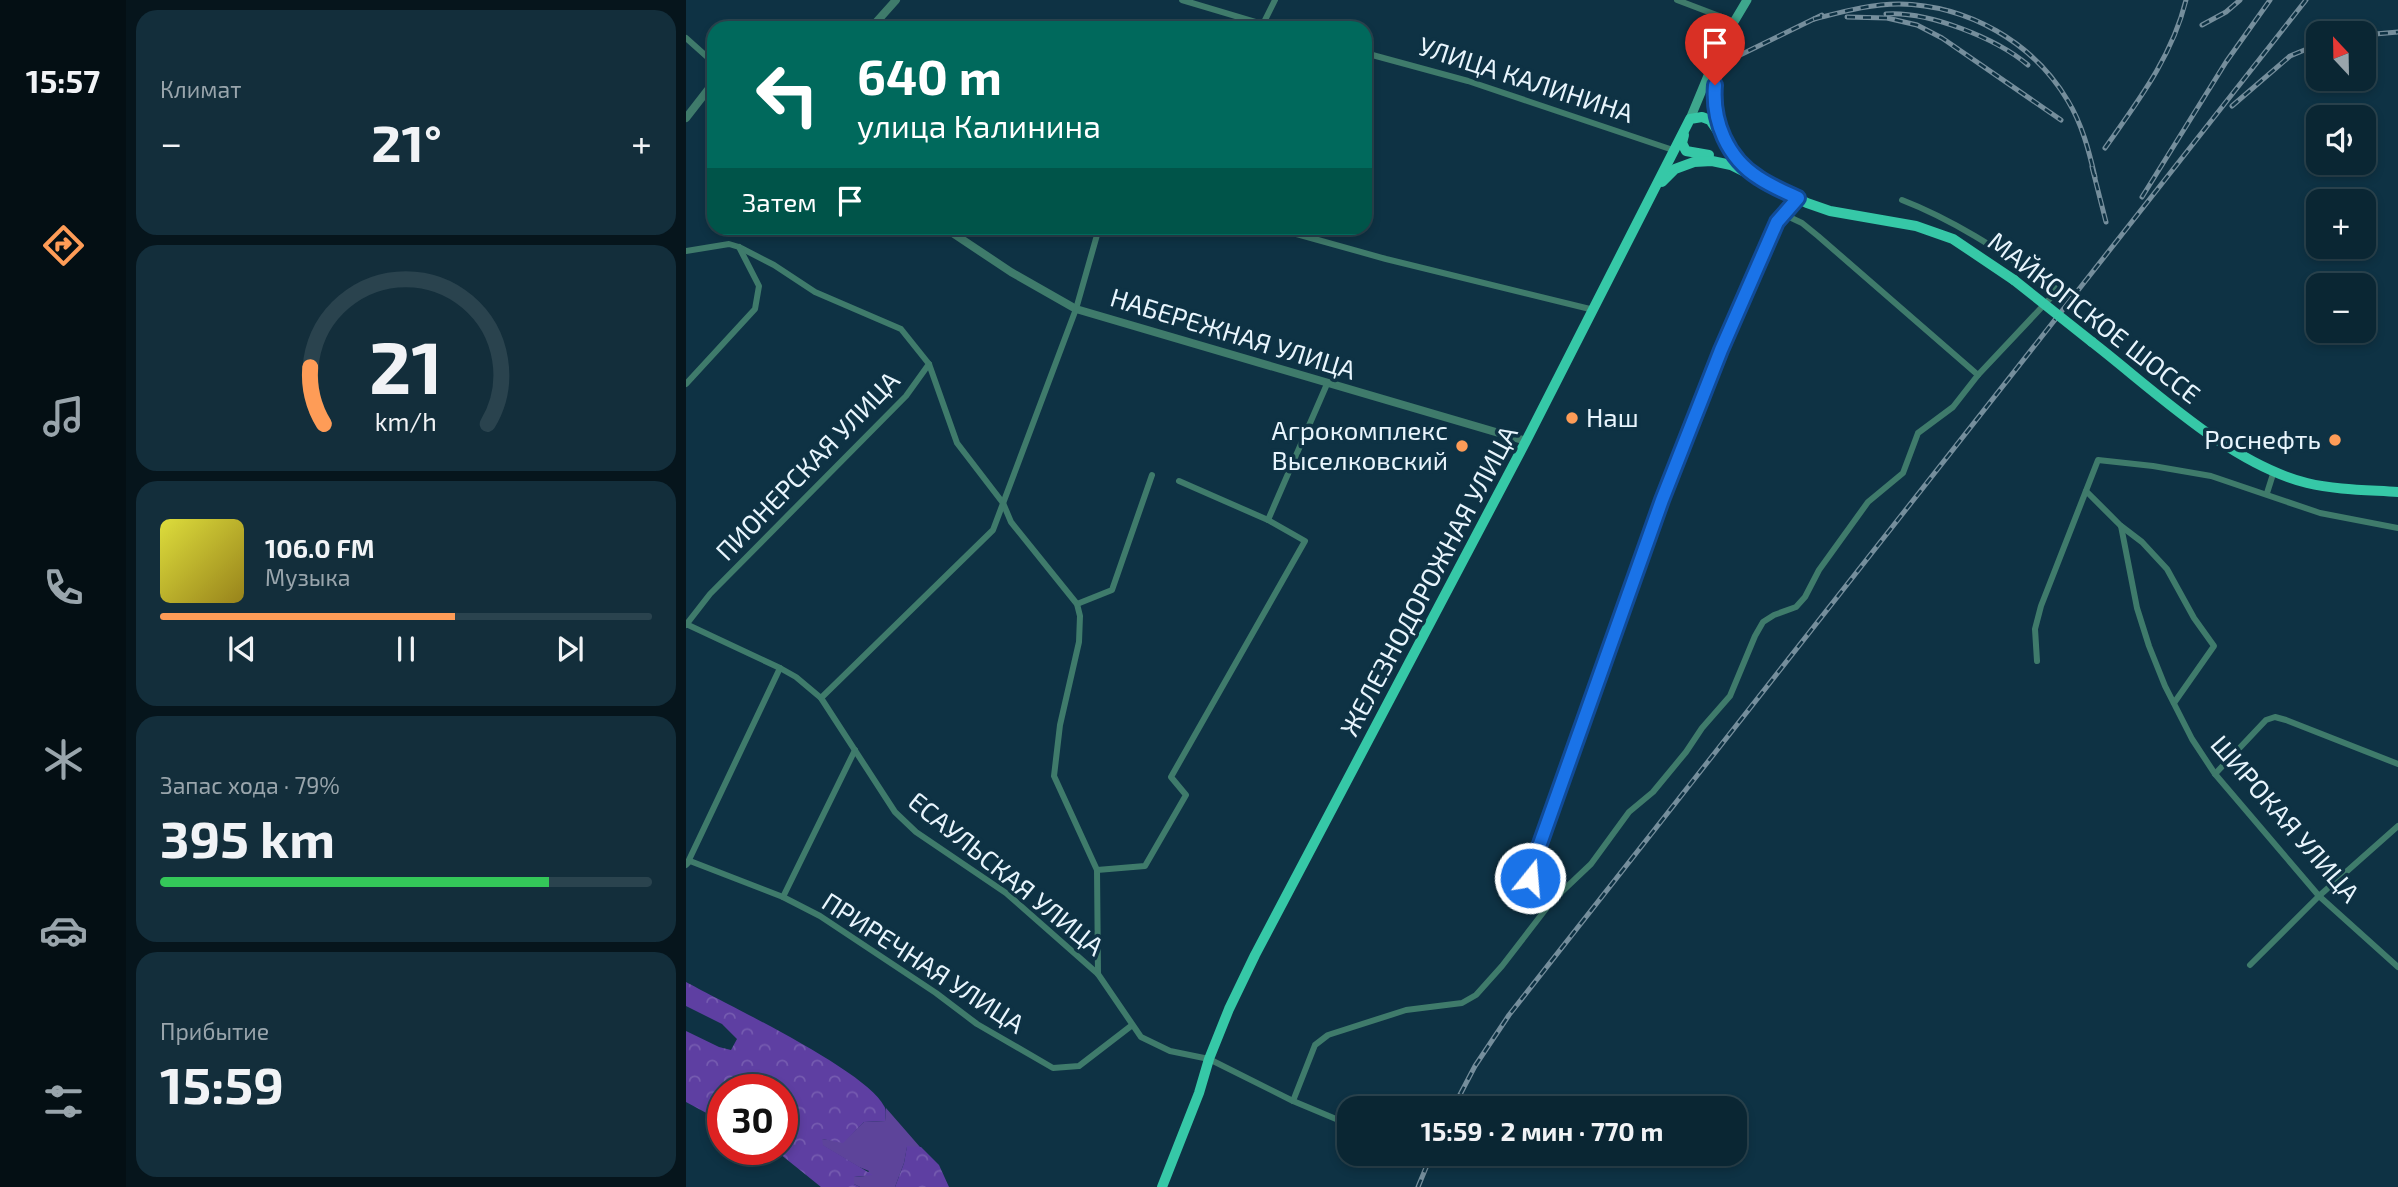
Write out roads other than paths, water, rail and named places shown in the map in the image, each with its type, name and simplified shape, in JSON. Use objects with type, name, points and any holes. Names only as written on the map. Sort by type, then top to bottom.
[{"type":"main road","name":"ЖЕЛЕЗНОДОРОЖНАЯ УЛИЦА","points":[[1162,1187],[1229,1009],[1255,955],[1527,441],[1654,194],[1722,42],[1747,0]]},
{"type":"main road","points":[[1725,142],[1714,96],[1721,61],[1734,22]]},
{"type":"main road","points":[[1757,177],[1725,142],[1710,120],[1702,117],[1688,123],[1682,144],[1686,151],[1715,157],[1798,198]]},
{"type":"main road","points":[[1654,194],[1671,173],[1687,164],[1707,160],[1731,165]]},
{"type":"main road","name":"МАЙКОПСКОЕ ШОССЕ","points":[[1798,198],[1830,211],[1916,226],[1972,250],[2014,280],[2202,429],[2249,459],[2309,483],[2398,492]]},
{"type":"street","points":[[877,21],[896,0]]},
{"type":"street","points":[[1182,0],[1254,21]]},
{"type":"street","points":[[1265,21],[1275,0]]},
{"type":"street","points":[[1677,0],[1734,22]]},
{"type":"street","points":[[686,38],[707,57]]},
{"type":"street","name":"УЛИЦА КАЛИНИНА","points":[[1372,55],[1468,81],[1673,150]]},
{"type":"street","points":[[686,118],[707,91]]},
{"type":"street","points":[[1552,901],[1532,883],[1530,872],[1662,500],[1721,350],[1777,222],[1798,198]]},
{"type":"street","points":[[1293,1101],[1315,1045],[1328,1035],[1406,1010],[1462,1003],[1476,995],[1552,901],[1591,864],[1629,812],[1653,792],[1730,696],[1763,622],[1796,607],[1805,597],[1819,570],[1868,502],[1903,473],[1918,433],[1953,407],[1978,375],[2058,290],[1988,242],[1937,213],[1902,200]]},
{"type":"street","points":[[1785,215],[1802,223],[1818,236],[1978,375]]},
{"type":"street","name":"НАБЕРЕЖНАЯ УЛИЦА","points":[[956,235],[1011,272],[1076,309],[1527,441]]},
{"type":"street","points":[[821,698],[993,530],[1076,309],[1097,235]]},
{"type":"street","points":[[1300,235],[1385,259],[1594,310]]},
{"type":"street","points":[[686,251],[729,244],[739,247],[774,265],[815,292],[901,329],[929,364],[957,443],[1003,503],[1011,522],[1077,604],[1080,616],[1079,642],[1060,725],[1054,776],[1097,870],[1098,974]]},
{"type":"street","points":[[686,384],[755,309],[758,286],[739,247]]},
{"type":"street","name":"ПИОНЕРСКАЯ УЛИЦА","points":[[686,624],[710,594],[906,396],[929,364]]},
{"type":"street","points":[[1268,520],[1327,384]]},
{"type":"street","points":[[2037,661],[2035,629],[2041,606],[2098,460],[2211,476],[2320,513],[2398,527]]},
{"type":"street","points":[[2267,494],[2274,471]]},
{"type":"street","points":[[1077,604],[1112,590],[1152,475]]},
{"type":"street","points":[[1097,870],[1145,866],[1186,795],[1171,777],[1305,541],[1268,520],[1179,481]]},
{"type":"street","points":[[2086,491],[2121,526],[2142,541],[2167,569],[2194,618],[2214,646],[2174,704]]},
{"type":"street","name":"ШИРОКАЯ УЛИЦА","points":[[2121,526],[2137,608],[2145,633],[2165,686],[2192,739],[2215,774],[2319,896],[2398,967]]},
{"type":"street","name":"ЕСАУЛЬСКАЯ УЛИЦА","points":[[686,624],[780,668],[796,677],[821,698],[895,812],[915,832],[1006,893],[1098,974],[1141,1037],[1170,1051],[1209,1059],[1293,1101],[1337,1119]]},
{"type":"street","points":[[687,863],[780,668]]},
{"type":"street","points":[[2215,774],[2266,720],[2275,718],[2299,724],[2398,764]]},
{"type":"street","points":[[783,897],[855,750]]},
{"type":"street","points":[[2250,965],[2319,896],[2398,826]]},
{"type":"street","name":"ПРИРЕЧНАЯ УЛИЦА","points":[[687,863],[783,897],[820,916],[936,993],[977,1024],[1053,1068],[1079,1066],[1131,1026]]},
{"type":"railway","points":[[2105,148],[2163,59],[2186,0]]},
{"type":"railway","points":[[2202,25],[2226,12],[2240,0]]},
{"type":"railway","points":[[2142,197],[2226,62],[2270,0]]},
{"type":"railway","points":[[1459,1096],[1475,1066],[1509,1015],[2306,0]]},
{"type":"railway","points":[[1814,19],[1866,7],[1899,4],[1950,11],[1996,31],[2037,61],[2054,80],[2081,128],[2095,177]]},
{"type":"railway","points":[[1886,14],[1921,17],[1961,28],[1998,45],[2028,65]]},
{"type":"railway","points":[[1734,58],[1822,15]]},
{"type":"railway","points":[[1847,17],[1887,18],[1917,25],[1942,38],[2061,120]]},
{"type":"railway","points":[[2376,34],[2398,32]]},
{"type":"railway","points":[[2232,106],[2290,56],[2306,49]]},
{"type":"railway","points":[[2092,167],[2106,222]]},
{"type":"railway","points":[[1418,1187],[1427,1166]]},
{"type":"place","name":"Наш","points":[[1572,418]]},
{"type":"place","name":"Роснефть","points":[[2335,440]]},
{"type":"place","name":"Агрокомплекс Выселковский","points":[[1462,446]]}]
